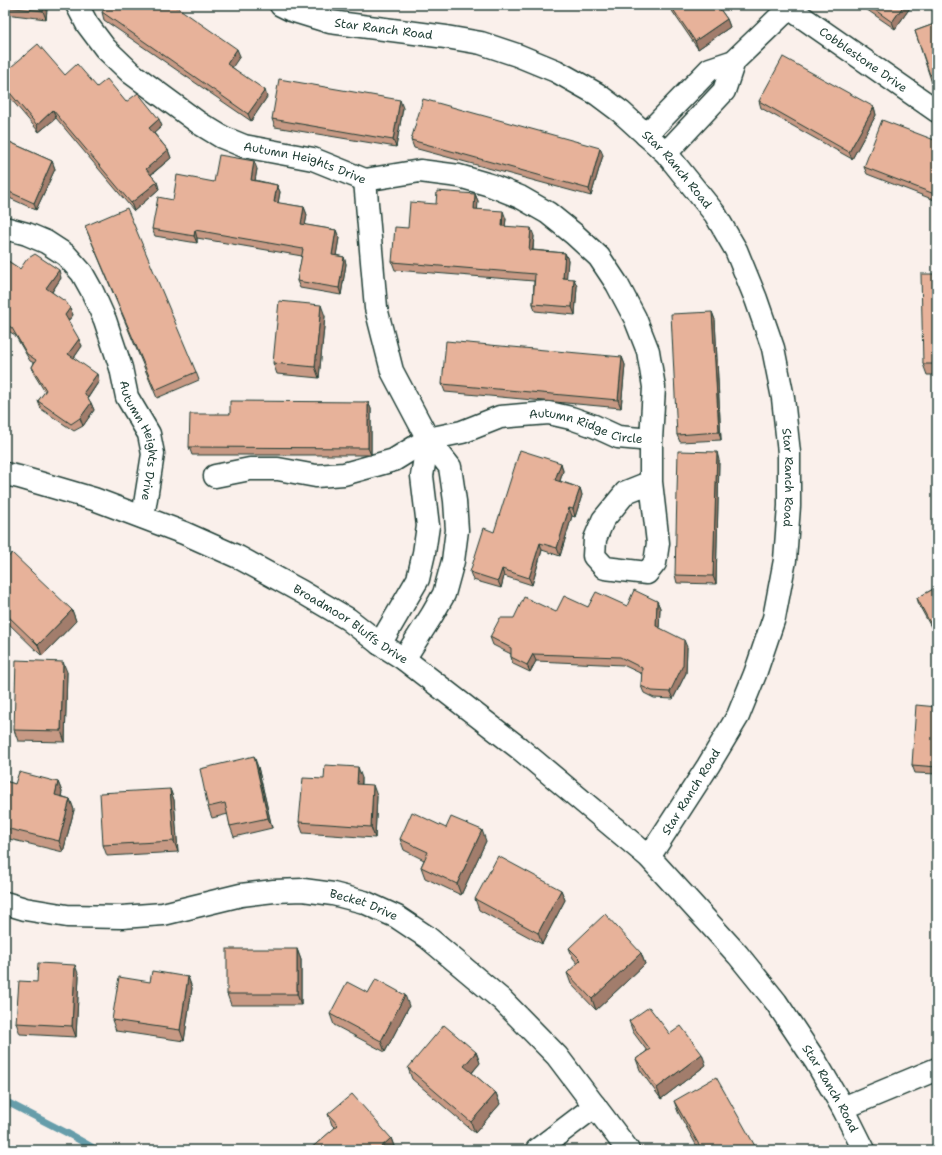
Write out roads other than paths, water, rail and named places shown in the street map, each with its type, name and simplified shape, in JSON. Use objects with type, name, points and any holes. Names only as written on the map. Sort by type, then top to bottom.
[{"type":"street","name":"Autumn Heights Drive","points":[[77,5],[87,24],[110,53],[131,73],[199,124],[222,137],[244,146],[313,159],[365,180],[376,308],[392,371],[428,439],[450,467],[455,501],[457,530],[453,561],[444,594],[404,659]]},
{"type":"street","name":"Star Ranch Road","points":[[281,5],[291,10],[330,22],[481,43],[517,55],[556,71],[597,94],[666,152],[715,214],[732,244],[753,292],[773,348],[783,398],[789,453],[789,506],[785,560],[774,618],[755,674],[738,716],[708,766],[649,857],[738,955],[776,1002],[816,1062],[843,1108],[864,1150]]},
{"type":"street","name":"Cobblestone Drive","points":[[646,135],[710,70],[734,61],[788,6],[937,110]]},
{"type":"street","name":"Cobblestone Drive","points":[[666,152],[724,91],[734,61]]},
{"type":"street","name":"Autumn Ridge Circle","points":[[365,180],[420,171],[459,176],[490,185],[520,197],[548,213],[574,234],[598,257],[617,284],[636,318],[648,351],[654,387],[651,440],[618,437],[594,426],[571,418],[549,414],[500,417],[462,432],[428,439]]},
{"type":"street","name":"Autumn Heights Drive","points":[[5,228],[27,234],[46,242],[66,255],[82,273],[92,291],[105,320],[121,368],[127,397],[149,434],[153,454],[143,517]]},
{"type":"street","points":[[216,476],[250,469],[278,469],[316,476],[344,474],[394,460],[428,439]]},
{"type":"street","points":[[380,644],[418,579],[424,554],[428,526],[422,476],[428,439]]},
{"type":"street","points":[[651,440],[651,482]]},
{"type":"street","name":"Broadmoor Bluffs Drive","points":[[5,474],[94,499],[143,517],[238,556],[348,619],[380,644],[404,659],[519,748],[649,857]]},
{"type":"street","name":"Becket Drive","points":[[5,903],[26,909],[67,916],[122,918],[163,914],[241,895],[274,891],[303,890],[333,894],[364,902],[397,917],[427,937],[502,1000],[558,1056],[628,1150]]},
{"type":"street","points":[[843,1108],[937,1069]]},
{"type":"street","points":[[537,1150],[595,1106]]},
{"type":"waterway","points":[[5,1101],[97,1150]]}]
